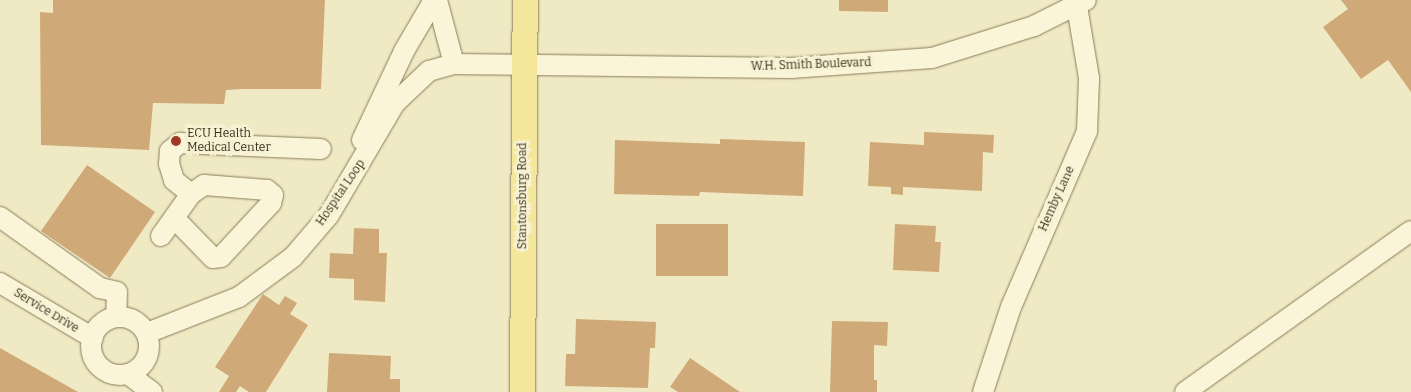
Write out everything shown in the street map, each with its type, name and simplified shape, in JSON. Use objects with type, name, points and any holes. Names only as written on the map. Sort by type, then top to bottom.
[{"type":"main road","name":"Stantonsburg Road","points":[[522,392],[525,0]]},
{"type":"street","points":[[436,0],[454,64]]},
{"type":"street","points":[[353,177],[365,131],[404,51],[436,0]]},
{"type":"street","name":"W.H. Smith Boulevard","points":[[524,64],[791,68],[932,58],[1034,26],[1080,2]]},
{"type":"street","name":"Hemby Lane","points":[[983,392],[1011,307],[1087,131],[1089,78],[1080,2]]},
{"type":"street","name":"Hospital Loop","points":[[147,333],[238,298],[293,257],[329,215],[395,104],[429,71],[454,64],[524,64]]},
{"type":"street","points":[[191,194],[174,180],[169,164],[170,150],[180,143],[321,150]]},
{"type":"street","points":[[161,236],[175,219],[191,194],[204,185],[267,190],[273,195],[271,203],[221,257],[213,258],[175,219]]},
{"type":"street","points":[[0,217],[100,288],[117,292],[116,316]]},
{"type":"street","points":[[1185,392],[1411,231]]},
{"type":"street","name":"Service Drive","points":[[0,283],[93,338]]},
{"type":"street","points":[[128,374],[147,358],[150,342],[147,333],[135,320],[116,316],[100,324],[93,338],[93,356],[101,367],[114,374],[128,374],[152,392]]},
{"type":"building","name":"ECU Health Medical Center","points":[[53,0],[325,0],[321,89],[226,90],[224,104],[153,103],[149,150],[41,145],[40,12],[53,13]]},
{"type":"building","points":[[839,0],[888,0],[888,12],[839,11]]},
{"type":"building","points":[[1341,0],[1411,0],[1411,92],[1388,60],[1361,79],[1323,27],[1348,9]]},
{"type":"building","points":[[924,132],[994,135],[993,153],[983,152],[982,191],[903,187],[903,195],[891,194],[891,187],[868,186],[870,142],[924,145]]},
{"type":"building","points":[[720,139],[805,142],[803,196],[700,192],[699,196],[614,194],[615,140],[720,144]]},
{"type":"building","points":[[87,165],[155,212],[110,278],[41,231]]},
{"type":"building","points":[[656,224],[728,224],[728,276],[656,276]]},
{"type":"building","points":[[895,224],[936,226],[935,242],[941,242],[939,272],[893,270]]},
{"type":"building","points":[[354,228],[379,229],[379,253],[387,253],[385,302],[354,300],[354,279],[329,278],[330,253],[353,254]]},
{"type":"building","points":[[263,294],[279,305],[285,296],[297,303],[290,314],[308,325],[266,392],[249,392],[240,386],[236,392],[219,392],[229,376],[215,367]]},
{"type":"building","points":[[576,319],[656,322],[655,348],[650,348],[648,388],[565,386],[566,354],[575,354]]},
{"type":"building","points":[[832,321],[888,322],[887,346],[874,345],[874,380],[877,380],[877,392],[830,392]]},
{"type":"building","points":[[0,348],[78,392],[0,392]]},
{"type":"building","points":[[329,353],[391,356],[390,379],[400,379],[400,392],[327,392]]},
{"type":"building","points":[[690,358],[740,392],[678,392],[670,387]]},
{"type":"place","name":"ECU Health Medical Center","points":[[176,141]]}]
